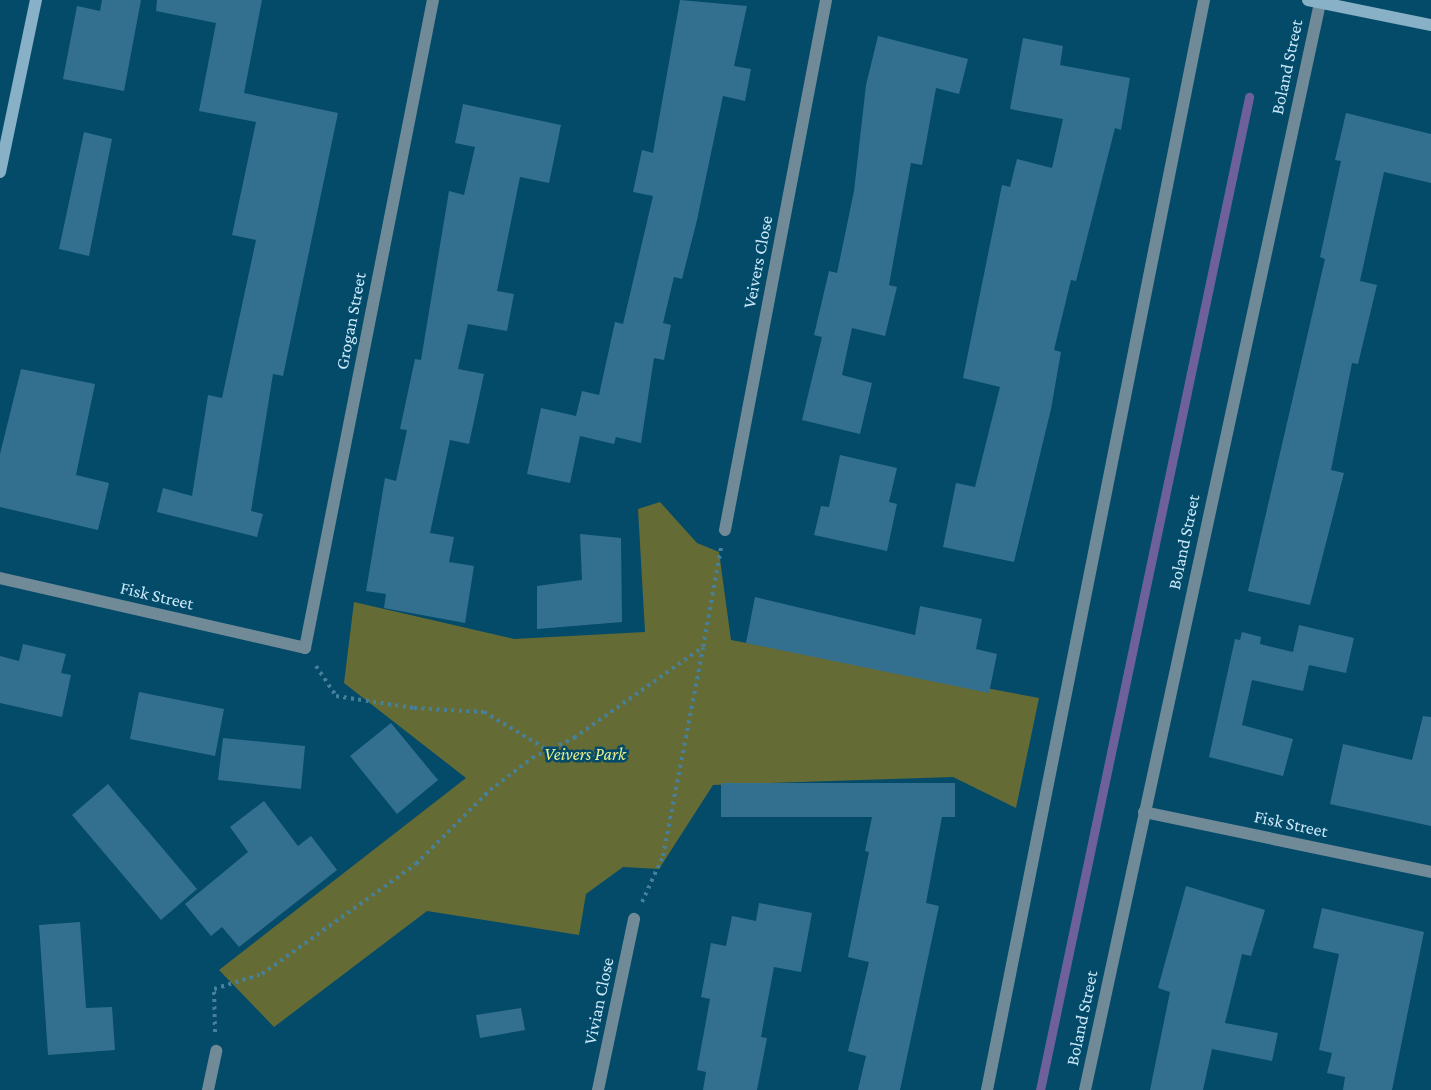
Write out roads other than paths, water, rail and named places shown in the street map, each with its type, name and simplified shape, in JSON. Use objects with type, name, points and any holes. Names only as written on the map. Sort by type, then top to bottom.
[{"type":"street","points":[[0,172],[36,0]]},
{"type":"street","name":"Grogan Street","points":[[305,648],[433,0]]},
{"type":"street","name":"Veivers Close","points":[[725,530],[826,0]]},
{"type":"street","points":[[987,1090],[1204,0]]},
{"type":"street","points":[[1314,1],[1431,25]]},
{"type":"street","name":"Boland Street","points":[[1085,1090],[1314,1]]},
{"type":"street","name":"Fisk Street","points":[[0,578],[305,648]]},
{"type":"street","name":"Fisk Street","points":[[1144,812],[1431,872]]},
{"type":"street","name":"Vivian Close","points":[[598,1090],[634,919]]},
{"type":"street","points":[[208,1090],[216,1051]]},
{"type":"waterway","points":[[1040,1090],[1249,97]]},
{"type":"park label","name":"Veivers Park","points":[[585,754]]}]
